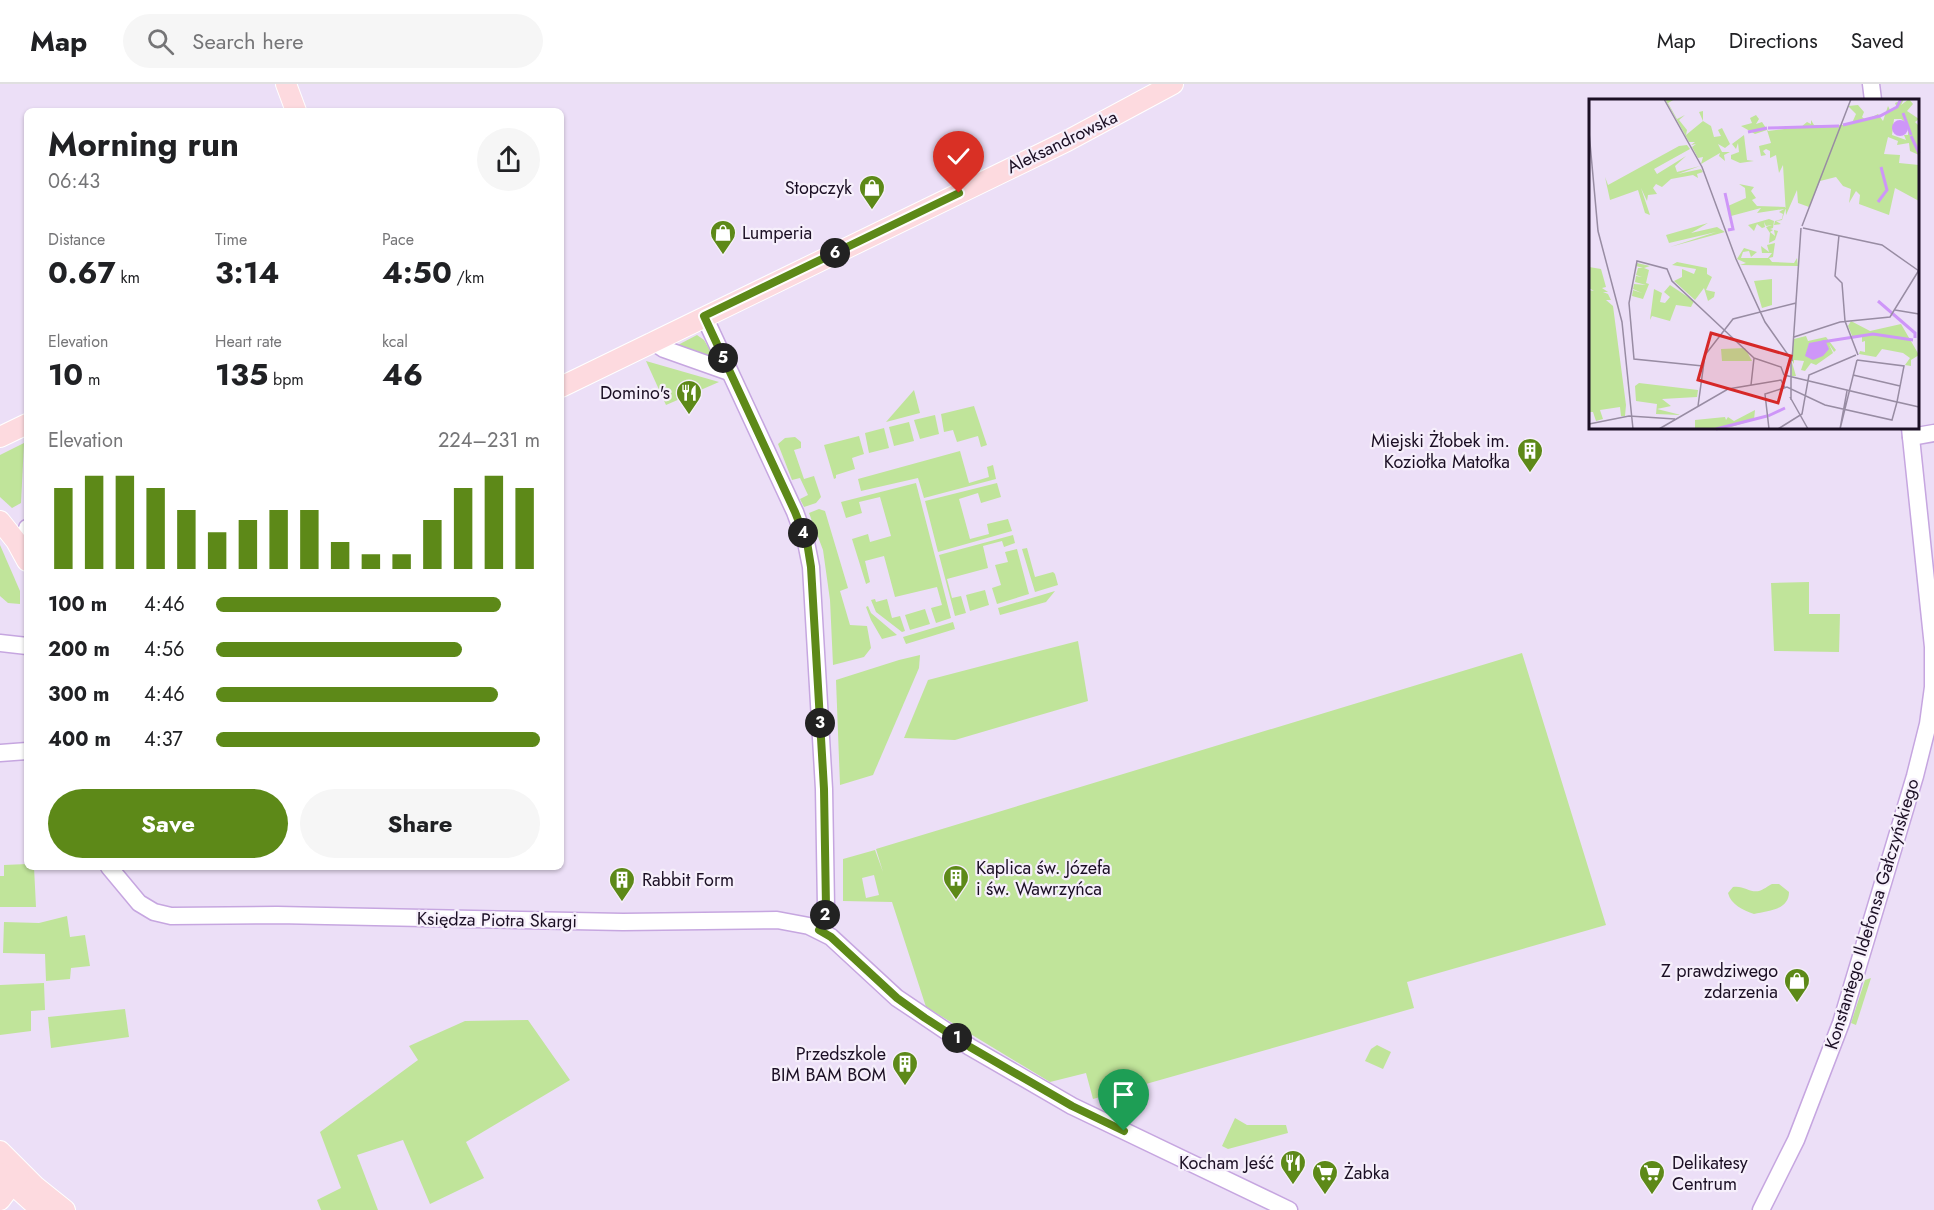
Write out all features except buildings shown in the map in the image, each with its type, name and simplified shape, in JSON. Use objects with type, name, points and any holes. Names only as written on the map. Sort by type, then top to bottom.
[{"type":"main road","points":[[286,84],[295,108]]},
{"type":"main road","name":"Aleksandrowska","points":[[564,385],[1067,141],[1173,84]]},
{"type":"main road","points":[[0,437],[24,425]]},
{"type":"main road","points":[[0,521],[24,557]]},
{"type":"main road","points":[[0,1151],[8,1182],[41,1210]]},
{"type":"main road","points":[[8,1182],[65,1210]]},
{"type":"street","points":[[1871,84],[1873,99]]},
{"type":"street","points":[[704,316],[807,542],[811,567],[824,797],[822,924],[831,937],[897,998],[970,1047],[1072,1106],[1289,1210]]},
{"type":"street","points":[[652,341],[664,349],[729,372]]},
{"type":"street","points":[[1910,432],[1934,433]]},
{"type":"street","name":"Konstantego Ildefonsa Gałczyńskiego","points":[[1761,1210],[1796,1140],[1841,1023],[1916,776],[1928,724],[1933,687],[1933,647],[1910,432]]},
{"type":"street","points":[[0,643],[24,646]]},
{"type":"street","points":[[0,753],[24,752]]},
{"type":"street","name":"Księdza Piotra Skargi","points":[[112,870],[139,903],[147,909],[180,916],[277,915],[623,922],[777,920],[822,924]]},
{"type":"green space","points":[[697,335],[704,340],[718,364],[676,346]]},
{"type":"green space","points":[[646,361],[719,382],[666,405]]},
{"type":"green space","points":[[914,390],[920,413],[886,422]]},
{"type":"green space","points":[[974,406],[987,445],[981,447],[978,436],[957,442],[953,430],[944,432],[941,414]]},
{"type":"green space","points":[[935,415],[939,434],[920,439],[914,420]]},
{"type":"green space","points":[[909,422],[914,441],[894,446],[889,427]]},
{"type":"green space","points":[[884,428],[889,448],[869,453],[865,433]]},
{"type":"green space","points":[[859,436],[864,454],[852,458],[855,469],[836,475],[834,479],[824,445]]},
{"type":"green space","points":[[795,437],[801,442],[801,448],[794,450],[804,479],[814,476],[821,497],[816,503],[804,507],[800,499],[808,495],[800,478],[792,480],[778,444],[785,438]]},
{"type":"green space","points":[[24,443],[21,503],[12,508],[0,497],[0,455]]},
{"type":"green space","points":[[960,451],[969,483],[989,477],[987,467],[993,465],[996,479],[924,498],[918,478],[861,491],[858,479]]},
{"type":"green space","points":[[916,483],[951,618],[936,623],[931,608],[942,605],[937,587],[895,597],[884,556],[865,561],[870,582],[866,584],[852,539],[868,534],[870,542],[891,536],[880,497],[859,502],[862,513],[846,518],[841,502]]},
{"type":"green space","points":[[997,483],[1001,497],[981,503],[978,493],[959,499],[970,539],[989,534],[987,524],[1008,519],[1012,531],[938,552],[925,501]]},
{"type":"green space","points":[[819,509],[825,511],[848,588],[840,591],[850,625],[867,626],[871,648],[864,657],[833,665],[830,600],[823,550],[809,513]]},
{"type":"green space","points":[[1013,535],[1015,543],[1004,547],[1002,541],[983,546],[988,568],[947,579],[952,598],[961,596],[966,613],[955,616],[939,555]]},
{"type":"green space","points":[[0,545],[20,591],[20,604],[8,603],[0,596]]},
{"type":"green space","points":[[1027,548],[1035,577],[1053,572],[1058,585],[1035,592],[1022,549]]},
{"type":"green space","points":[[1017,549],[1029,594],[997,604],[992,588],[1001,585],[995,565],[1008,562],[1005,552]]},
{"type":"green space","points":[[1809,582],[1809,614],[1840,614],[1839,652],[1774,651],[1771,583]]},
{"type":"green space","points":[[985,590],[989,605],[970,611],[966,595]]},
{"type":"green space","points":[[1055,591],[1046,602],[1000,615],[998,608]]},
{"type":"green space","points":[[875,599],[876,602],[887,599],[892,618],[900,616],[905,631],[902,632],[876,612],[871,600]]},
{"type":"green space","points":[[868,606],[871,613],[897,635],[882,639],[871,620],[866,607]]},
{"type":"green space","points":[[925,609],[930,624],[910,630],[905,615]]},
{"type":"green space","points":[[953,622],[955,629],[906,644],[903,637]]},
{"type":"green space","points":[[1078,641],[1088,701],[955,740],[904,738],[928,680]]},
{"type":"green space","points":[[1522,653],[1606,925],[1407,982],[1414,1008],[1093,1099],[1086,1073],[1050,1082],[926,1007],[892,902],[843,901],[843,859],[875,850],[883,872],[876,849]],"holes":[[[874,875],[879,895],[866,898],[862,878]]]},
{"type":"green space","points":[[920,655],[919,668],[873,775],[840,785],[836,680]]},
{"type":"green space","points":[[24,864],[24,870],[34,870],[36,907],[0,907],[0,876],[4,876],[4,865]]},
{"type":"green space","points":[[1772,884],[1779,884],[1789,892],[1788,898],[1782,906],[1765,912],[1754,914],[1742,909],[1732,901],[1728,893],[1733,887],[1756,891]]},
{"type":"green space","points":[[67,916],[70,937],[85,935],[90,966],[71,968],[70,979],[46,981],[45,954],[3,953],[4,922],[39,923]]},
{"type":"green space","points":[[1871,978],[1856,1025],[1851,1023],[1865,980]]},
{"type":"green space","points":[[44,983],[45,1010],[31,1011],[31,1031],[0,1035],[0,985]]},
{"type":"green space","points":[[125,1009],[129,1037],[51,1048],[48,1017]]},
{"type":"green space","points":[[528,1020],[570,1080],[466,1142],[484,1178],[430,1204],[403,1140],[357,1155],[378,1210],[321,1210],[317,1200],[341,1188],[320,1132],[418,1060],[409,1046],[465,1021]]},
{"type":"green space","points":[[1377,1045],[1391,1052],[1383,1069],[1365,1061],[1371,1049]]},
{"type":"green space","points":[[1235,1118],[1247,1125],[1286,1125],[1288,1133],[1228,1149],[1222,1146]]},
{"type":"place","name":"Stopczyk","points":[[872,211]]},
{"type":"place","name":"Lumperia","points":[[723,256]]},
{"type":"place","name":"Domino's","points":[[689,416]]},
{"type":"place","name":"Miejski Żłobek im. Koziołka Matołka","points":[[1530,474]]},
{"type":"place","name":"Kaplica św. Józefa i św. Wawrzyńca","points":[[956,901]]},
{"type":"place","name":"Rabbit Form","points":[[622,903]]},
{"type":"place","name":"Z prawdziwego zdarzenia","points":[[1797,1004]]},
{"type":"place","name":"Przedszkole BIM BAM BOM","points":[[905,1087]]},
{"type":"place","name":"Kocham Jeść","points":[[1293,1186]]},
{"type":"place","name":"Żabka","points":[[1325,1196]]},
{"type":"place","name":"Delikatesy Centrum","points":[[1652,1196]]},
{"type":"route","points":[[959,193],[704,316],[807,542],[811,567],[824,804],[826,907],[825,919],[819,930],[831,937],[897,998],[925,1018],[1072,1106],[1124,1131]]}]
